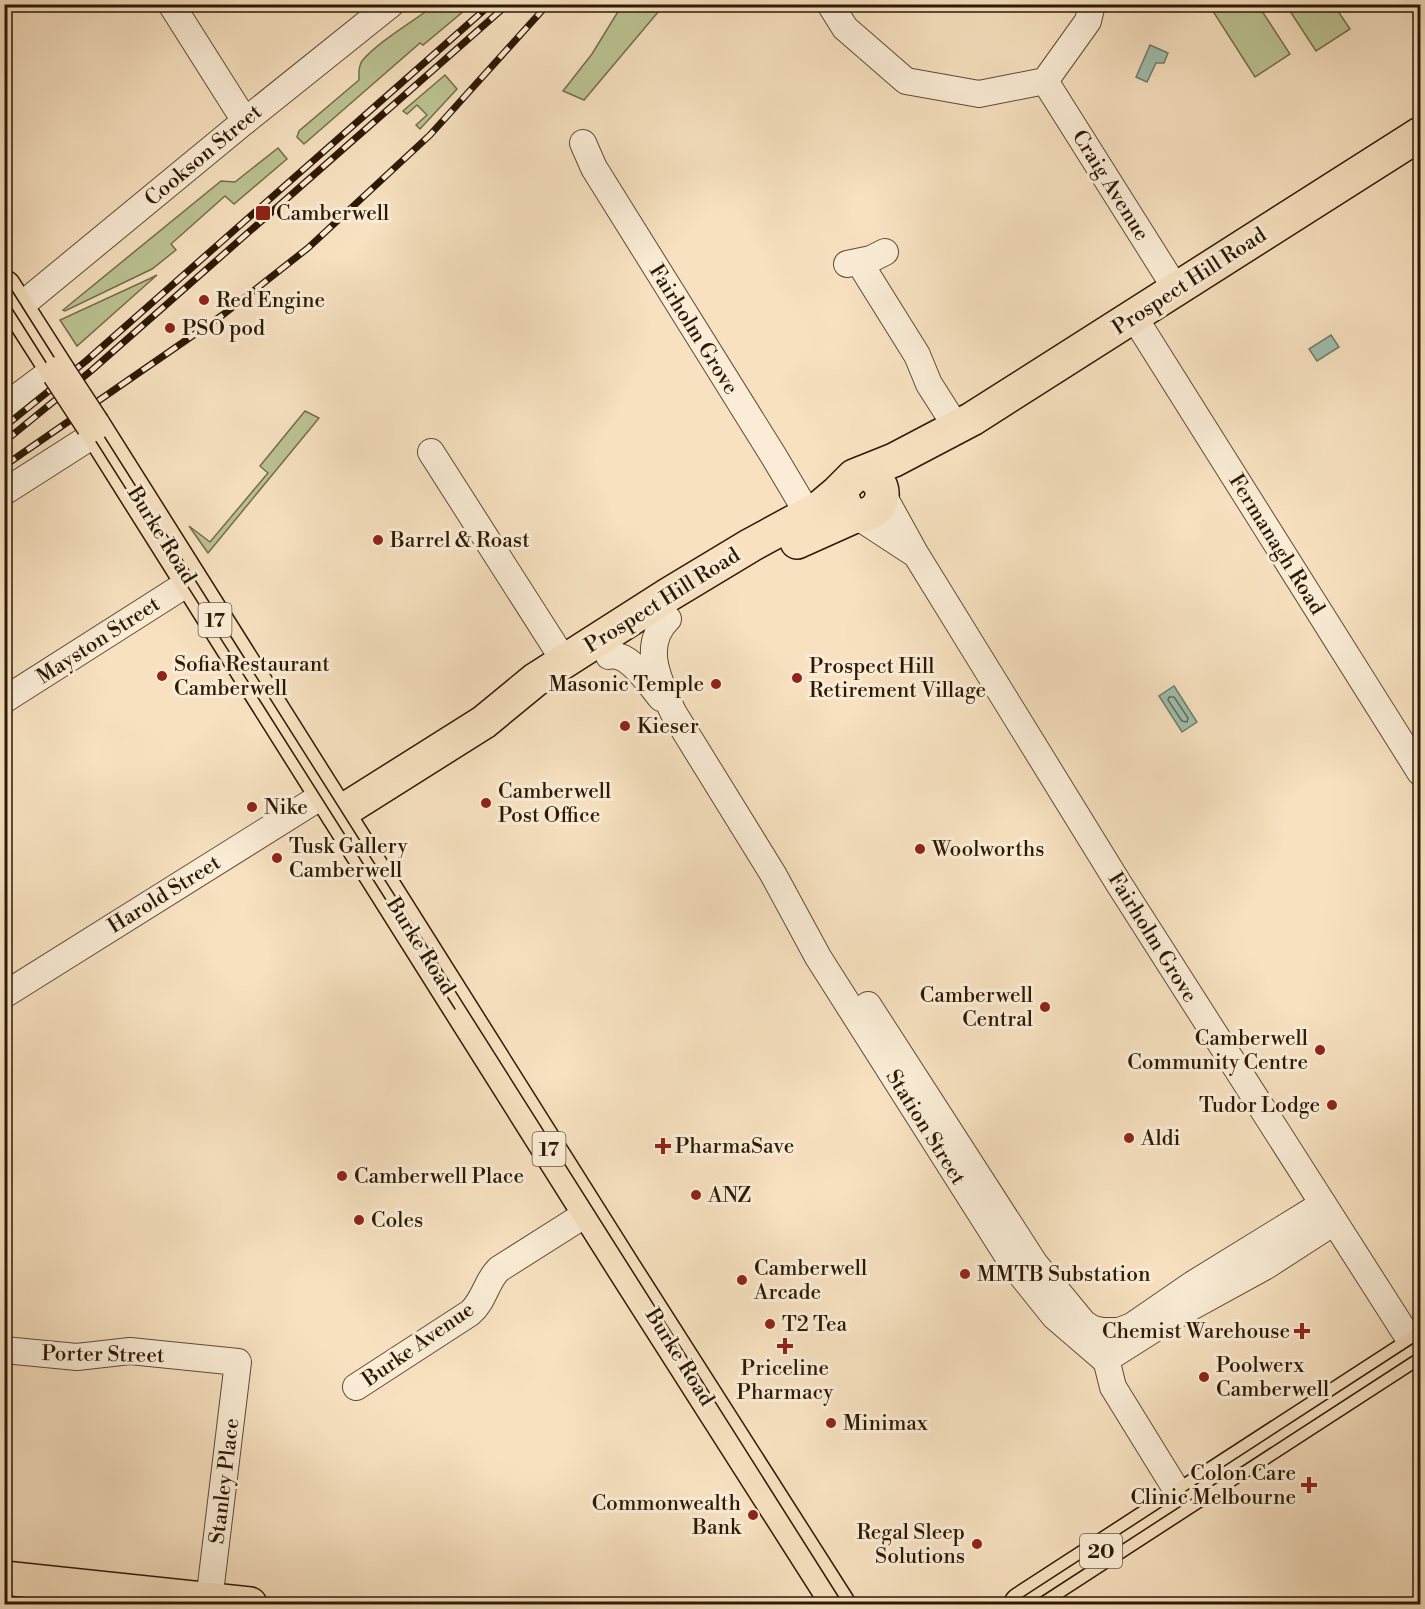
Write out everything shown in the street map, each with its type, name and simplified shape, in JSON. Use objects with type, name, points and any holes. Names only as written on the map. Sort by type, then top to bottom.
[{"type":"main road","name":"Prospect Hill Road","points":[[331,804],[484,722],[535,680],[570,670],[690,593],[769,546],[852,503],[887,464],[965,424],[1420,134]]},
{"type":"main road","name":"Burke Road","points":[[11,298],[838,1605]]},
{"type":"main road","name":"Prospect Hill Road","points":[[647,651],[668,619],[690,593]]},
{"type":"main road","points":[[602,649],[625,634],[647,651]]},
{"type":"main road","name":"20","points":[[1021,1605],[1418,1346]]},
{"type":"main road","points":[[4,1578],[250,1605]]},
{"type":"street","points":[[171,4],[245,121]]},
{"type":"street","name":"Cookson Street","points":[[11,298],[245,121],[391,4]]},
{"type":"street","points":[[830,4],[845,28],[906,81],[979,94],[1045,81],[1088,21],[1092,4]]},
{"type":"street","name":"Craig Avenue","points":[[1045,81],[1176,289]]},
{"type":"street","name":"Fairholm Grove","points":[[583,143],[594,168],[773,455],[852,503],[915,554],[1131,903],[1328,1213],[1418,1346]]},
{"type":"street","points":[[885,252],[871,260],[853,263],[917,355],[926,379],[965,424]]},
{"type":"street","name":"Fermanagh Road","points":[[1134,316],[1420,772]]},
{"type":"street","points":[[4,407],[58,370]]},
{"type":"street","points":[[4,492],[95,429]]},
{"type":"street","points":[[431,452],[570,670]]},
{"type":"street","name":"Mayston Street","points":[[4,700],[191,581]]},
{"type":"street","name":"Station Street","points":[[602,649],[627,660],[673,712]]},
{"type":"street","name":"Station Street","points":[[647,651],[673,712],[772,874],[802,930],[845,987],[1005,1234],[1019,1274],[1057,1306],[1085,1324],[1099,1344],[1113,1387],[1182,1499]]},
{"type":"street","name":"Harold Street","points":[[4,995],[331,804]]},
{"type":"street","name":"Burke Avenue","points":[[356,1388],[470,1313],[483,1298],[492,1276],[499,1269],[589,1212]]},
{"type":"street","points":[[1085,1324],[1097,1331],[1123,1330],[1203,1290],[1266,1266],[1328,1213]]},
{"type":"street","points":[[1105,1360],[1203,1290]]},
{"type":"street","name":"Station Street","points":[[1057,1306],[1074,1335],[1105,1360]]},
{"type":"street","name":"Porter Street","points":[[4,1350],[77,1357],[130,1351],[238,1362]]},
{"type":"street","name":"Stanley Place","points":[[209,1600],[238,1362]]},
{"type":"green space","points":[[435,5],[471,5],[423,45],[420,43],[304,144],[297,137],[299,131],[359,80],[360,66],[368,54]]},
{"type":"green space","points":[[622,5],[664,5],[584,100],[563,91],[592,54]]},
{"type":"green space","points":[[1209,5],[1258,5],[1290,54],[1255,77]]},
{"type":"green space","points":[[1286,5],[1334,5],[1350,29],[1316,51]]},
{"type":"green space","points":[[445,75],[457,89],[420,129],[416,125],[427,115],[417,105],[407,114],[403,111]]},
{"type":"green space","points":[[278,148],[287,159],[234,204],[225,196],[171,244],[176,250],[152,269],[63,310],[221,181],[235,182]]},
{"type":"green space","points":[[157,275],[77,346],[60,320]]},
{"type":"green space","points":[[305,411],[319,418],[208,553],[189,526],[210,542],[268,473],[260,466]]},
{"type":"water","points":[[1150,45],[1168,53],[1164,63],[1156,63],[1147,82],[1136,77]]},
{"type":"water","points":[[1331,335],[1339,347],[1317,361],[1309,349]]},
{"type":"water","points":[[1174,686],[1197,722],[1182,732],[1159,696]]},
{"type":"tram line","points":[[4,278],[843,1604]]},
{"type":"tram line","points":[[4,296],[455,1009]]},
{"type":"tram line","points":[[1012,1604],[1420,1339]]},
{"type":"tram line","points":[[1030,1604],[1420,1351]]},
{"type":"railway","points":[[4,427],[86,361],[491,4]]},
{"type":"railway","points":[[4,442],[92,370],[508,4]]},
{"type":"railway","points":[[4,466],[224,314],[308,248],[430,135],[548,4]]},
{"type":"place","name":"Camberwell","points":[[263,213]]},
{"type":"place","name":"Red Engine","points":[[204,300]]},
{"type":"place","name":"PSO pod","points":[[170,328]]},
{"type":"place","name":"Barrel & Roast","points":[[378,540]]},
{"type":"place","name":"Sofia Restaurant Camberwell","points":[[162,676]]},
{"type":"place","name":"Prospect Hill Retirement Village","points":[[797,678]]},
{"type":"place","name":"Masonic Temple","points":[[716,684]]},
{"type":"place","name":"Kieser","points":[[625,726]]},
{"type":"place","name":"Camberwell Post Office","points":[[486,803]]},
{"type":"place","name":"Nike","points":[[252,807]]},
{"type":"place","name":"Woolworths","points":[[920,849]]},
{"type":"place","name":"Tusk Gallery Camberwell","points":[[277,858]]},
{"type":"place","name":"Camberwell Central","points":[[1045,1007]]},
{"type":"place","name":"Camberwell Community Centre","points":[[1320,1050]]},
{"type":"place","name":"Tudor Lodge","points":[[1332,1105]]},
{"type":"place","name":"Aldi","points":[[1129,1138]]},
{"type":"place","name":"PharmaSave","points":[[663,1146]]},
{"type":"place","name":"Camberwell Place","points":[[342,1176]]},
{"type":"place","name":"ANZ","points":[[696,1195]]},
{"type":"place","name":"Coles","points":[[359,1220]]},
{"type":"place","name":"MMTB Substation","points":[[965,1274]]},
{"type":"place","name":"Camberwell Arcade","points":[[742,1280]]},
{"type":"place","name":"T2 Tea","points":[[770,1324]]},
{"type":"place","name":"Chemist Warehouse","points":[[1302,1331]]},
{"type":"place","name":"Priceline Pharmacy","points":[[785,1346]]},
{"type":"place","name":"Poolwerx Camberwell","points":[[1204,1377]]},
{"type":"place","name":"Minimax","points":[[831,1423]]},
{"type":"place","name":"Colon Care Clinic Melbourne","points":[[1309,1485]]},
{"type":"place","name":"Commonwealth Bank","points":[[753,1515]]},
{"type":"place","name":"Regal Sleep Solutions","points":[[977,1544]]}]
